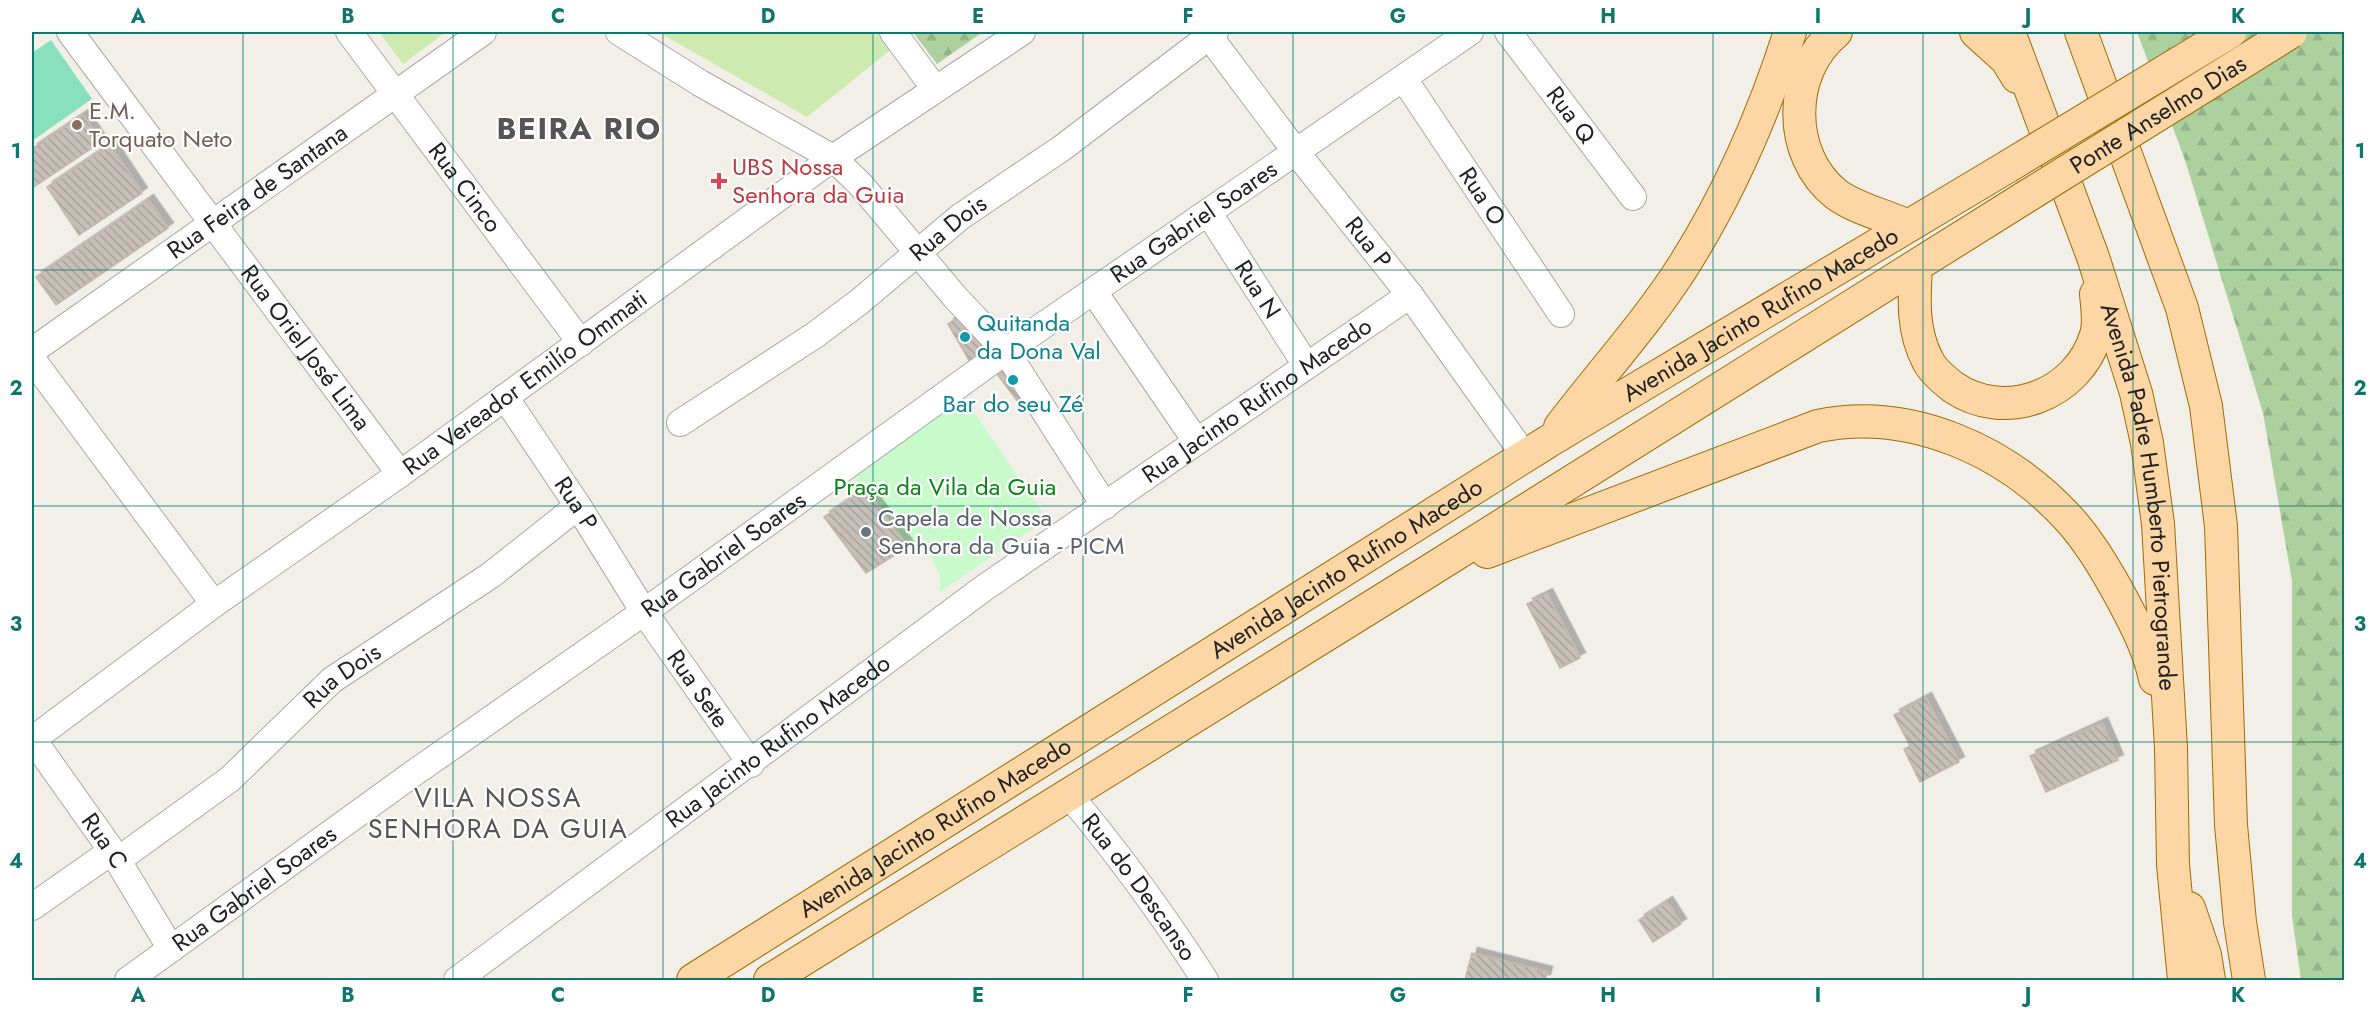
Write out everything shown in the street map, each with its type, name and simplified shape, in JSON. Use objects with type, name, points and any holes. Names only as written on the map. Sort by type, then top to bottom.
[{"type":"main road","points":[[1537,448],[1651,313],[1682,267],[1718,206],[1748,142],[1790,32]]},
{"type":"main road","points":[[1836,32],[1817,54],[1800,99],[1802,146],[1811,165],[1837,195],[1855,205],[1908,226]]},
{"type":"main road","points":[[1976,32],[2006,59],[2036,104]]},
{"type":"main road","name":"Avenida Padre Humberto Pietrogrande","points":[[2009,32],[2093,257],[2136,393],[2147,443],[2158,524],[2171,748],[2174,865],[2184,981]]},
{"type":"main road","points":[[2081,32],[2182,308],[2206,406],[2221,526],[2231,825],[2240,922],[2249,981]]},
{"type":"main road","name":"Ponte Anselmo Dias","points":[[2007,167],[2230,32]]},
{"type":"main road","name":"Ponte Anselmo Dias","points":[[2024,198],[2292,32]]},
{"type":"main road","name":"Avenida Jacinto Rufino Macedo","points":[[693,981],[1537,448],[2007,167]]},
{"type":"main road","name":"Avenida Jacinto Rufino Macedo","points":[[770,981],[2024,198]]},
{"type":"main road","points":[[1916,267],[1916,330],[1929,363],[1945,381],[1968,397],[2003,405],[2045,393],[2066,381],[2079,367],[2097,332],[2093,257]]},
{"type":"main road","points":[[1421,576],[1818,426],[1848,420],[1901,424],[1941,433],[1993,459],[2041,493],[2069,519],[2099,559],[2140,631],[2152,664],[2171,748]]},
{"type":"main road","points":[[1150,744],[1206,692],[1255,661],[1260,655],[1259,649],[1253,645],[1225,646]]},
{"type":"main road","points":[[921,886],[906,888],[895,885],[891,872],[897,863],[941,837],[1006,785]]},
{"type":"main road","points":[[2174,865],[2200,938],[2209,981]]},
{"type":"street","name":"Rua Oriel José Lima","points":[[70,32],[400,474]]},
{"type":"street","name":"Rua Cinco","points":[[350,32],[581,343]]},
{"type":"street","name":"Rua Feira de Santana","points":[[32,351],[210,222],[483,32]]},
{"type":"street","points":[[619,32],[700,83],[833,158],[860,184],[955,297],[1006,351],[1105,506]]},
{"type":"street","points":[[893,32],[935,89]]},
{"type":"street","name":"Rua Vereador Emilío Ommati","points":[[32,739],[214,604],[400,474],[833,158],[1022,32]]},
{"type":"street","name":"Rua Gabriel Soares","points":[[128,981],[1006,351],[1470,32]]},
{"type":"street","name":"Rua Q","points":[[1508,32],[1633,196]]},
{"type":"street","name":"Rua P","points":[[1210,33],[1296,152],[1410,295],[1537,448]]},
{"type":"street","name":"Rua Dois","points":[[680,423],[815,336],[960,217],[1062,148],[1210,33]]},
{"type":"street","name":"Rua O","points":[[1404,79],[1561,314]]},
{"type":"street","name":"Rua N","points":[[1208,212],[1306,365]]},
{"type":"street","points":[[1094,292],[1197,441]]},
{"type":"street","name":"Rua Jacinto Rufino Macedo","points":[[457,981],[751,764],[937,621],[1410,295]]},
{"type":"street","points":[[32,359],[214,604]]},
{"type":"street","name":"Rua P","points":[[505,397],[644,612]]},
{"type":"street","name":"Rua Dois","points":[[32,907],[115,856],[230,779],[332,680],[491,575],[578,507]]},
{"type":"street","name":"Rua Sete","points":[[644,612],[751,764]]},
{"type":"street","name":"Rua C","points":[[32,739],[115,856],[171,949]]},
{"type":"street","name":"Rua do Descanso","points":[[1069,795],[1112,846],[1164,915],[1205,981]]},
{"type":"green space","points":[[379,32],[446,32],[403,64]]},
{"type":"green space","points":[[658,32],[881,32],[893,48],[807,117]]},
{"type":"green space","points":[[913,32],[983,32],[937,64]]},
{"type":"green space","points":[[2137,32],[2344,32],[2344,980],[2301,980],[2292,916],[2292,581],[2263,413],[2185,160]]},
{"type":"green space","points":[[51,40],[92,99],[32,141],[32,53]]},
{"type":"green space","name":"Praça da Vila da Guia","points":[[963,396],[1047,519],[940,592],[940,576],[930,555],[915,545],[896,539],[850,472]]},
{"type":"building","points":[[83,115],[101,142],[32,188],[32,149]]},
{"type":"building","points":[[110,145],[142,193],[79,235],[47,187]]},
{"type":"building","points":[[148,200],[168,228],[56,305],[36,277]]},
{"type":"building","name":"Quitanda da Dona Val","points":[[962,315],[984,349],[970,362],[948,324]]},
{"type":"building","name":"Bar do seu Zé","points":[[1011,363],[1028,403],[1021,406],[997,374]]},
{"type":"building","name":"Capela de Nossa Senhora da Guia - PICM","points":[[865,489],[908,547],[866,573],[824,517]]},
{"type":"building","points":[[1547,594],[1580,658],[1560,668],[1527,604]]},
{"type":"building","points":[[1926,698],[1959,762],[1920,782],[1904,749],[1910,746],[1894,715]]},
{"type":"building","points":[[2102,723],[2118,760],[2046,792],[2030,756]]},
{"type":"building","points":[[1667,902],[1681,924],[1653,942],[1639,920]]},
{"type":"building","points":[[1472,953],[1547,972],[1545,980],[1465,980]]},
{"type":"place","name":"E.M. Torquato Neto","points":[[77,125]]},
{"type":"place","name":"UBS Nossa Senhora da Guia","points":[[719,181]]},
{"type":"place","name":"Quitanda da Dona Val","points":[[965,337]]},
{"type":"place","name":"Bar do seu Zé","points":[[1013,380]]},
{"type":"place","name":"Capela de Nossa Senhora da Guia - PICM","points":[[866,532]]},
{"type":"district","name":"BEIRA RIO","points":[[579,129]]},
{"type":"district","name":"VILA NOSSA SENHORA DA GUIA","points":[[498,814]]}]
